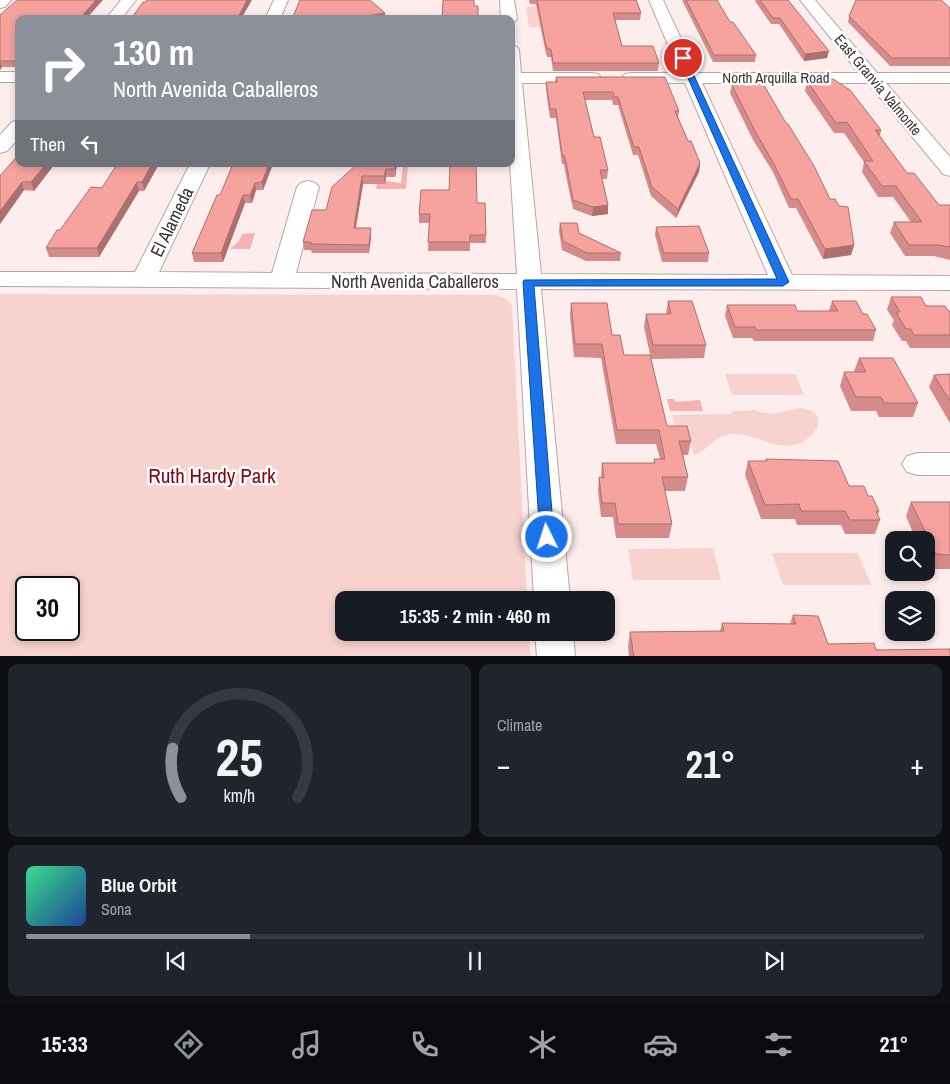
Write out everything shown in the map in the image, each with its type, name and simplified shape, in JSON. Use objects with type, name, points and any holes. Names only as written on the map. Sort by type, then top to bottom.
[{"type":"street","points":[[0,4],[4,0]]},
{"type":"street","points":[[116,15],[129,0]]},
{"type":"street","points":[[274,15],[281,0]]},
{"type":"street","points":[[507,0],[509,15]]},
{"type":"street","points":[[656,0],[783,282]]},
{"type":"street","name":"East Granvia Valmonte","points":[[807,0],[950,170]]},
{"type":"street","points":[[0,77],[15,77]]},
{"type":"street","name":"North Arquilla Road","points":[[515,78],[950,78]]},
{"type":"street","points":[[515,111],[529,264],[528,282],[551,591]]},
{"type":"street","points":[[0,147],[15,130]]},
{"type":"street","name":"El Alameda","points":[[143,280],[199,167]]},
{"type":"street","points":[[282,281],[308,187]]},
{"type":"street","name":"North Avenida Caballeros","points":[[0,279],[950,283]]},
{"type":"street","points":[[918,464],[950,464]]},
{"type":"street","points":[[555,641],[556,656]]},
{"type":"green space","points":[[526,7],[554,7],[558,27],[529,27]]},
{"type":"green space","name":"Ruth Hardy Park","points":[[0,294],[492,295],[509,301],[512,307],[527,591],[335,591],[335,641],[529,641],[530,656],[0,656]]},
{"type":"green space","points":[[725,374],[795,374],[804,395],[732,395]]},
{"type":"green space","points":[[802,408],[816,415],[818,421],[814,432],[802,442],[786,446],[744,435],[726,435],[694,455],[689,437],[675,427],[672,415],[732,414],[732,411],[751,411],[754,409],[772,414]]},
{"type":"green space","points":[[713,548],[721,580],[633,580],[628,549]]},
{"type":"green space","points":[[772,553],[858,553],[871,585],[783,585]]},
{"type":"shaded area","points":[[403,167],[408,167],[406,189],[376,189],[377,184],[385,181],[401,183]]},
{"type":"shaded area","points":[[255,233],[250,249],[230,249],[239,241],[242,234]]},
{"type":"shaded area","points":[[667,399],[674,399],[675,402],[700,400],[703,411],[670,411]]},
{"type":"building","points":[[17,0],[96,0],[83,15],[15,15],[15,61],[0,61],[0,15]]},
{"type":"building","points":[[147,0],[247,0],[239,15],[134,15],[143,2]]},
{"type":"building","points":[[300,0],[370,0],[385,13],[373,15],[294,15]]},
{"type":"building","points":[[443,0],[474,0],[474,6],[478,6],[478,15],[442,15]]},
{"type":"building","points":[[537,0],[636,0],[641,13],[613,13],[622,46],[653,46],[659,63],[553,63],[551,49],[547,49]]},
{"type":"building","points":[[686,0],[717,0],[730,22],[733,22],[756,55],[714,55]]},
{"type":"building","points":[[760,0],[788,0],[829,51],[805,54],[780,18],[773,18]]},
{"type":"building","points":[[856,0],[941,0],[950,8],[950,58],[892,58],[849,16]]},
{"type":"building","points":[[556,77],[665,77],[679,111],[675,111],[700,163],[678,209],[652,187],[639,147],[634,147],[618,97],[614,97],[613,92],[583,92],[594,137],[600,137],[608,170],[600,170],[608,205],[593,207],[573,200],[566,162],[564,155],[562,155],[556,109],[550,109],[546,82],[557,82]]},
{"type":"building","points":[[833,79],[850,90],[881,130],[875,130],[907,173],[914,173],[939,205],[950,205],[950,247],[909,245],[894,222],[922,222],[896,186],[882,186],[864,161],[873,161],[847,122],[836,123],[807,81]]},
{"type":"building","points":[[745,82],[762,82],[814,166],[830,199],[835,199],[839,206],[848,207],[854,245],[825,249],[798,199],[791,199],[732,85],[747,85]]},
{"type":"building","points":[[15,159],[15,167],[44,167],[31,182],[22,182],[0,211],[0,176]]},
{"type":"building","points":[[115,167],[150,167],[142,182],[137,182],[97,248],[46,248],[57,230],[60,230],[91,187],[102,188]]},
{"type":"building","points":[[232,167],[268,167],[262,182],[255,183],[250,195],[243,195],[221,253],[192,253],[217,195],[220,195]]},
{"type":"building","points":[[354,167],[395,167],[395,169],[386,169],[384,176],[362,176],[354,228],[371,228],[369,245],[311,244],[311,242],[303,242],[312,210],[326,210],[332,187]]},
{"type":"building","points":[[450,167],[476,167],[477,203],[485,203],[486,235],[470,235],[470,242],[428,242],[430,214],[419,214],[421,190],[449,190]]},
{"type":"building","points":[[560,223],[577,223],[579,233],[621,253],[587,253],[563,241]]},
{"type":"building","points":[[699,226],[709,253],[664,253],[656,227]]},
{"type":"building","points":[[891,297],[921,297],[926,306],[945,306],[950,311],[950,335],[914,335],[911,329],[906,329],[896,312],[900,312]]},
{"type":"building","points":[[668,301],[692,301],[706,345],[653,345],[646,314],[671,314]]},
{"type":"building","points":[[832,301],[856,301],[863,314],[867,314],[876,330],[756,330],[755,327],[735,327],[727,305],[795,305],[797,311],[838,311]]},
{"type":"building","points":[[571,303],[607,303],[612,335],[620,335],[624,355],[650,355],[667,426],[687,426],[691,441],[679,441],[688,477],[662,477],[672,524],[618,524],[615,503],[602,503],[599,477],[604,478],[602,463],[655,463],[654,459],[665,459],[659,430],[617,430],[602,344],[575,344]]},
{"type":"building","points":[[859,358],[893,358],[918,403],[884,403],[881,397],[856,397],[844,372],[866,372]]},
{"type":"building","points":[[950,374],[950,401],[934,375]]},
{"type":"building","points":[[766,459],[838,461],[849,486],[864,486],[868,496],[872,496],[879,511],[876,511],[880,520],[850,520],[845,511],[801,511],[799,504],[765,505],[748,461],[767,461]]},
{"type":"building","points":[[911,502],[950,502],[950,555],[936,554],[935,531],[925,531]]},
{"type":"building","points":[[793,615],[818,616],[828,644],[874,643],[876,650],[950,649],[950,656],[634,656],[630,632],[724,631],[722,623],[796,624]]},
{"type":"route","points":[[547,537],[528,282],[783,282],[683,58]]}]
